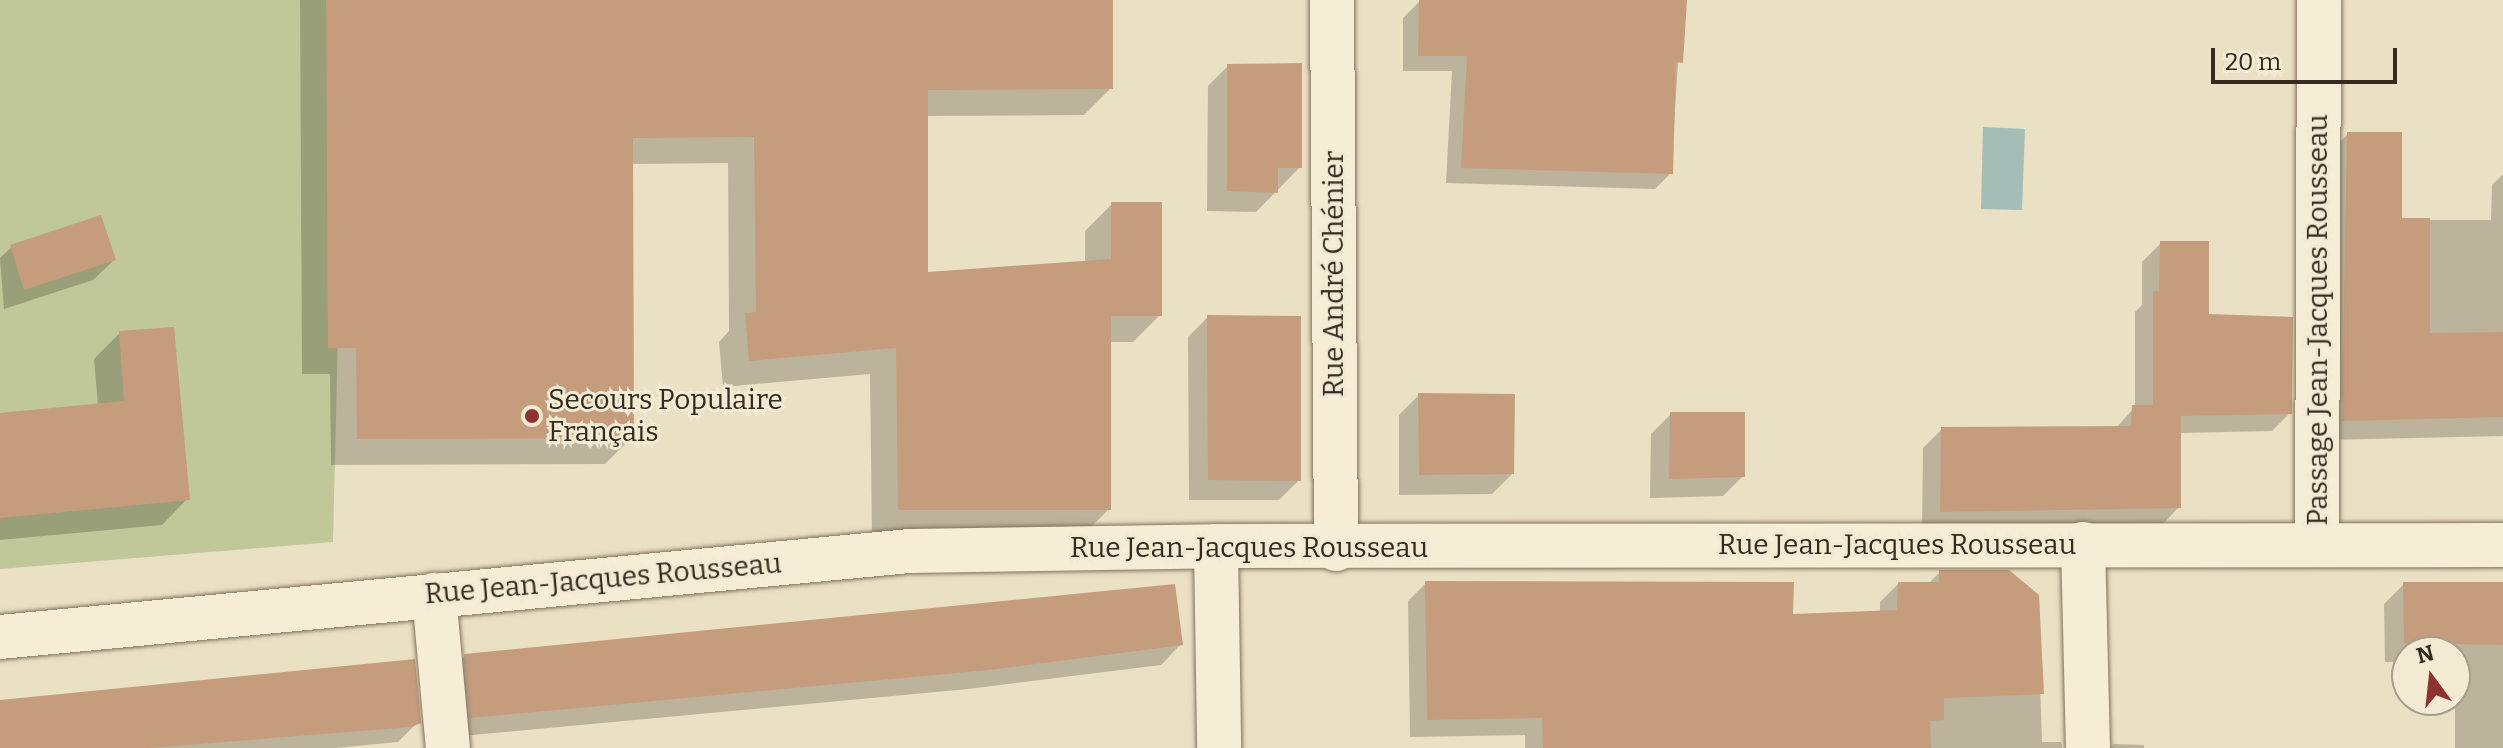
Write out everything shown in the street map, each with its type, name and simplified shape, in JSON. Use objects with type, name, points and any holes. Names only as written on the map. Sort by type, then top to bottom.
[{"type":"street","name":"Rue André Chénier","points":[[1332,0],[1336,549]]},
{"type":"street","name":"Passage Jean-Jacques Rousseau","points":[[2317,543],[2319,0]]},
{"type":"street","name":"Rue Jean-Jacques Rousseau","points":[[0,637],[910,551],[1216,546],[1336,549],[2317,543],[2503,545]]},
{"type":"street","points":[[2083,544],[2088,748]]},
{"type":"street","points":[[1216,546],[1219,748]]},
{"type":"street","points":[[434,595],[448,748]]},
{"type":"green space","points":[[0,0],[346,0],[333,542],[0,569]]},
{"type":"water","points":[[1983,127],[2025,129],[2022,210],[1981,209]]},
{"type":"building","points":[[326,0],[1113,0],[1113,89],[928,90],[928,272],[1111,259],[1111,202],[1162,202],[1162,316],[1111,316],[1111,510],[898,510],[896,348],[749,361],[745,313],[756,312],[754,137],[633,138],[634,438],[357,439],[356,348],[328,348]]},
{"type":"building","points":[[1419,0],[1687,0],[1683,63],[1676,62],[1673,174],[1461,168],[1467,56],[1418,56]]},
{"type":"building","points":[[1302,63],[1302,168],[1278,168],[1278,193],[1227,191],[1227,64]]},
{"type":"building","points":[[2347,132],[2402,132],[2402,218],[2430,218],[2430,333],[2503,332],[2503,417],[2342,421]]},
{"type":"building","points":[[101,215],[116,260],[24,290],[10,245]]},
{"type":"building","points":[[2160,241],[2209,241],[2209,314],[2293,317],[2292,414],[2181,416],[2181,508],[1940,512],[1941,427],[2131,426],[2132,405],[2153,405],[2153,291],[2159,291]]},
{"type":"building","points":[[1207,315],[1301,316],[1301,481],[1208,480]]},
{"type":"building","points":[[174,327],[190,500],[0,518],[0,413],[124,401],[119,331]]},
{"type":"building","points":[[1418,393],[1515,394],[1514,474],[1419,475]]},
{"type":"building","points":[[1670,412],[1745,412],[1745,477],[1669,479]]},
{"type":"building","points":[[1939,570],[2009,570],[2039,595],[2044,694],[1944,698],[1944,720],[1930,721],[1931,748],[1543,748],[1542,718],[1427,720],[1425,581],[1794,582],[1793,614],[1897,610],[1898,582],[1939,582]]},
{"type":"building","points":[[2403,582],[2503,582],[2503,645],[2471,644],[2471,636],[2404,636]]},
{"type":"building","points":[[1175,584],[1183,645],[989,670],[470,718],[464,654]]},
{"type":"building","points":[[415,659],[421,723],[411,727],[149,748],[0,748],[0,700]]},
{"type":"place","name":"Secours Populaire Français","points":[[532,416]]}]
